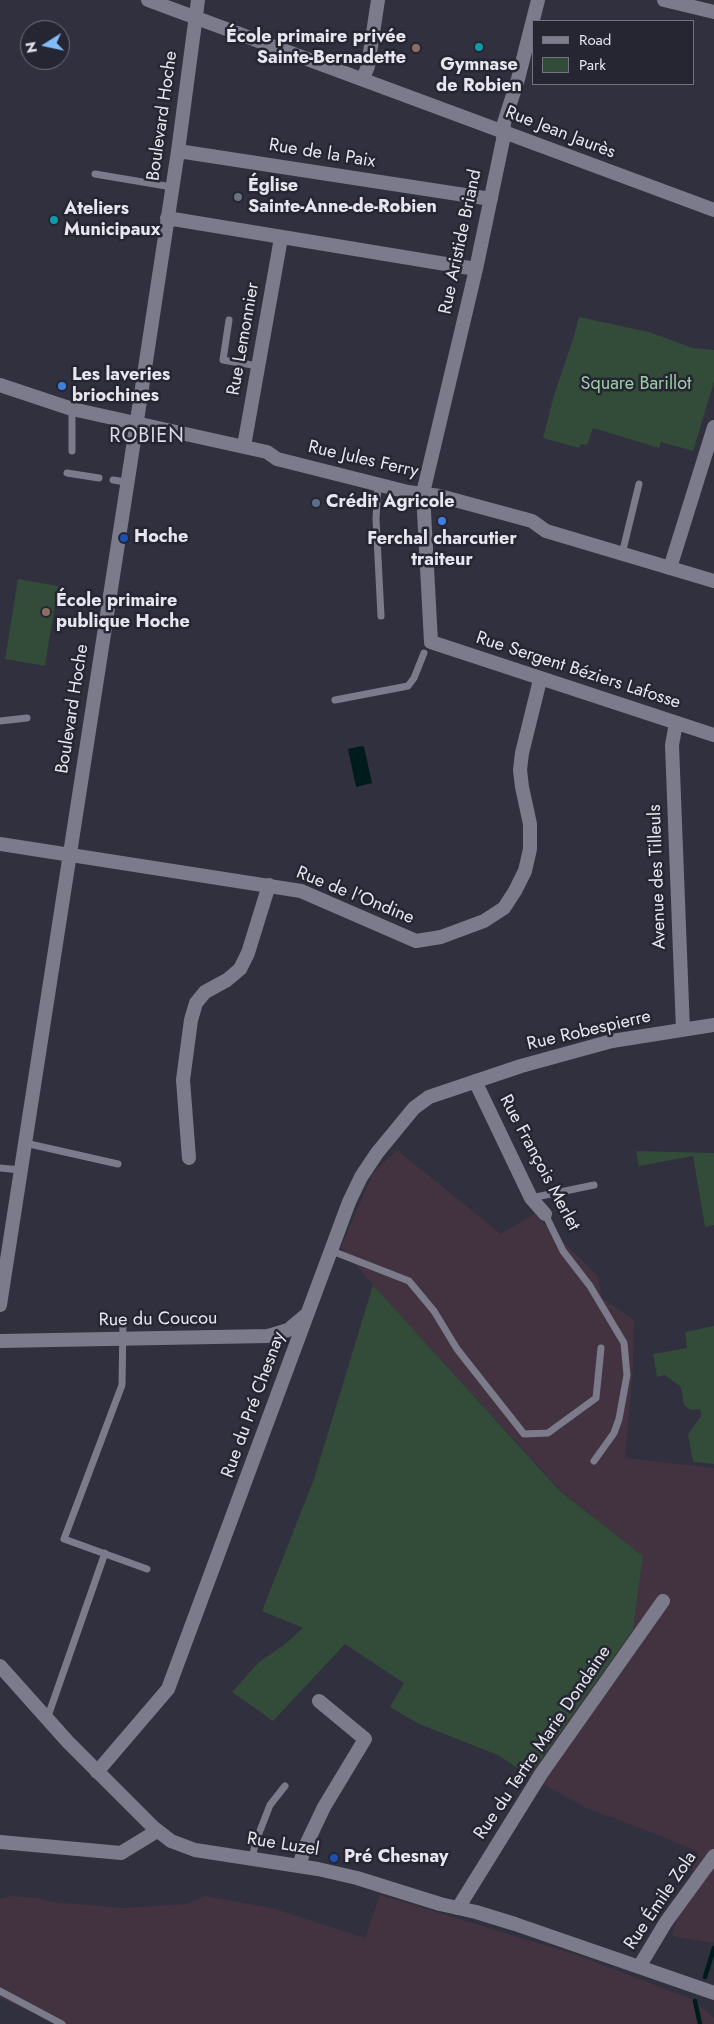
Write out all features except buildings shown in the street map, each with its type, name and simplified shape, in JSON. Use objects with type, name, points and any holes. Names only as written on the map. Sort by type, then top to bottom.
[{"type":"street","name":"Rue Jean Jaurès","points":[[148,0],[714,210]]},
{"type":"street","name":"Boulevard Hoche","points":[[0,1305],[69,854],[120,481],[136,423],[178,151],[198,0]]},
{"type":"street","points":[[363,79],[368,66],[378,0]]},
{"type":"street","name":"Rue Aristide Briand","points":[[533,20],[538,0]]},
{"type":"street","points":[[664,0],[714,12]]},
{"type":"street","name":"Rue Aristide Briand","points":[[427,648],[423,493],[476,269],[491,200],[504,123],[518,79],[532,24]]},
{"type":"street","name":"Rue de la Paix","points":[[178,151],[491,200]]},
{"type":"street","points":[[167,218],[476,269]]},
{"type":"street","name":"Rue Lemonnier","points":[[244,446],[281,238]]},
{"type":"street","name":"Rue Jules Ferry","points":[[0,385],[72,409],[244,446],[267,452],[278,459],[532,521],[546,531],[714,581]]},
{"type":"street","points":[[670,568],[714,427]]},
{"type":"street","name":"Rue Sergent Béziers Lafosse","points":[[427,648],[540,680],[714,735]]},
{"type":"street","name":"Rue de l'Ondine","points":[[0,844],[301,891],[416,941],[441,937],[484,922],[504,908],[516,892],[525,872],[530,849],[530,824],[520,770],[522,754],[540,680]]},
{"type":"street","name":"Avenue des Tilleuls","points":[[676,723],[672,745],[682,1030]]},
{"type":"street","points":[[189,1158],[183,1080],[191,1020],[196,1003],[205,992],[227,980],[240,969],[248,953],[269,885]]},
{"type":"street","name":"Rue Robespierre","points":[[474,1081],[612,1041],[714,1025]]},
{"type":"street","name":"Rue François Merlet","points":[[474,1081],[532,1198],[545,1214]]},
{"type":"street","name":"Rue du Pré Chesnay","points":[[97,1772],[168,1689],[349,1202],[361,1177],[377,1153],[414,1108],[429,1097],[474,1081]]},
{"type":"street","name":"Rue du Coucou","points":[[0,1341],[268,1336],[288,1330],[308,1312]]},
{"type":"street","name":"Rue du Tertre Marie Dondaine","points":[[458,1908],[541,1774],[663,1601]]},
{"type":"street","name":"Rue Luzel","points":[[0,1666],[97,1772],[157,1831],[180,1845],[357,1878],[515,1924],[711,1991]]},
{"type":"street","points":[[300,1866],[305,1847],[324,1807],[365,1739],[319,1702]]},
{"type":"street","points":[[0,1842],[121,1853],[157,1831]]},
{"type":"street","name":"Rue Émile Zola","points":[[639,1967],[666,1922],[714,1856]]},
{"type":"lane","points":[[95,174],[172,187]]},
{"type":"lane","points":[[229,320],[223,360],[258,366]]},
{"type":"lane","points":[[72,409],[72,451]]},
{"type":"lane","points":[[67,473],[99,478]]},
{"type":"lane","points":[[378,484],[376,519],[381,616]]},
{"type":"lane","points":[[622,554],[639,484]]},
{"type":"lane","points":[[335,700],[408,686],[414,678],[427,648]]},
{"type":"lane","points":[[0,720],[27,718]]},
{"type":"lane","points":[[25,1143],[118,1164]]},
{"type":"lane","points":[[0,1168],[21,1170]]},
{"type":"lane","points":[[532,1198],[594,1185]]},
{"type":"lane","name":"Rue François Merlet","points":[[545,1214],[564,1251],[590,1286],[624,1343],[627,1374],[619,1420],[614,1433],[594,1461]]},
{"type":"lane","points":[[332,1251],[410,1280],[434,1311],[457,1349],[524,1434],[548,1433],[596,1398],[601,1348]]},
{"type":"lane","points":[[122,1324],[122,1385],[64,1539],[147,1569]]},
{"type":"lane","points":[[47,1719],[105,1554]]},
{"type":"lane","points":[[252,1858],[256,1841],[270,1805],[285,1786]]},
{"type":"lane","points":[[0,1991],[62,2024]]},
{"type":"shaded area","points":[[364,747],[372,783],[356,787],[348,749]]},
{"type":"shaded area","points":[[397,1150],[501,1234],[535,1214],[598,1276],[602,1298],[634,1320],[633,1367],[625,1458],[714,1468],[714,1942],[712,1943],[672,1936],[698,1852],[586,1808],[529,1776],[633,1630],[643,1556],[561,1491],[373,1285],[341,1247],[373,1173]]},
{"type":"shaded area","points":[[380,1895],[571,1953],[699,2002],[698,2004],[714,2018],[714,2024],[59,2024],[0,1998],[0,1899],[11,1896],[40,1898],[51,1902],[124,1908],[186,1904],[205,1896],[272,1908],[365,1938]]},
{"type":"green space","name":"Square Barillot","points":[[579,317],[649,332],[693,348],[714,350],[714,382],[693,451],[661,442],[659,448],[593,428],[587,445],[581,444],[579,448],[543,438],[554,395]]},
{"type":"green space","points":[[18,579],[58,586],[45,666],[5,659]]},
{"type":"green space","points":[[636,1151],[714,1153],[714,1225],[705,1227],[693,1156],[639,1166]]},
{"type":"green space","points":[[373,1285],[560,1491],[643,1556],[633,1630],[529,1776],[498,1755],[419,1724],[390,1707],[404,1683],[345,1644],[273,1721],[232,1692],[259,1662],[284,1645],[303,1628],[262,1611],[314,1479]]},
{"type":"green space","points":[[714,1326],[714,1464],[693,1462],[688,1434],[701,1416],[700,1409],[691,1410],[684,1405],[681,1387],[665,1375],[657,1377],[653,1354],[687,1348],[685,1332]]},
{"type":"waterway","points":[[705,1977],[714,1948]]},
{"type":"waterway","points":[[695,2001],[700,2024]]},
{"type":"place","name":"Gymnase de Robien","points":[[479,47]]},
{"type":"place","name":"École primaire privée Sainte-Bernadette","points":[[416,48]]},
{"type":"place","name":"Église Sainte-Anne-de-Robien","points":[[238,197]]},
{"type":"place","name":"Ateliers Municipaux","points":[[54,220]]},
{"type":"place","name":"Les laveries briochines","points":[[62,386]]},
{"type":"place","name":"Crédit Agricole","points":[[316,503]]},
{"type":"place","name":"Ferchal charcutier traiteur","points":[[442,521]]},
{"type":"place","name":"Hoche","points":[[124,538]]},
{"type":"place","name":"École primaire publique Hoche","points":[[46,612]]},
{"type":"place","name":"Pré Chesnay","points":[[334,1858]]},
{"type":"district","name":"ROBIEN","points":[[147,437]]}]
